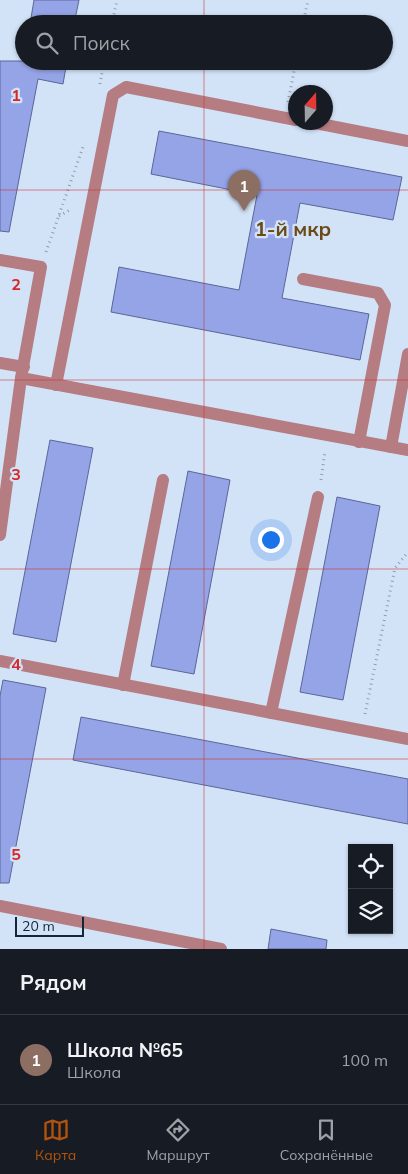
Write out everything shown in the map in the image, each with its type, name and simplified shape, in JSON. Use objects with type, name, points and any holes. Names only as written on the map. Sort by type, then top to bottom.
[{"type":"lane","points":[[56,385],[113,95],[126,87],[288,119]]},
{"type":"lane","points":[[333,126],[408,141]]},
{"type":"lane","points":[[0,260],[41,267],[22,373],[0,535]]},
{"type":"lane","points":[[302,278],[378,294],[385,305],[359,442]]},
{"type":"lane","points":[[391,447],[408,354]]},
{"type":"lane","points":[[0,363],[56,385],[408,450]]},
{"type":"lane","points":[[123,685],[163,480]]},
{"type":"lane","points":[[271,713],[318,496]]},
{"type":"lane","points":[[0,662],[408,739]]},
{"type":"lane","points":[[0,906],[222,949]]},
{"type":"path","points":[[114,15],[117,0]]},
{"type":"path","points":[[306,15],[308,0]]},
{"type":"path","points":[[99,87],[102,70]]},
{"type":"path","points":[[294,85],[295,70]]},
{"type":"path","points":[[41,267],[86,138]]},
{"type":"path","points":[[318,496],[328,436]]},
{"type":"path","points":[[362,730],[396,568],[408,552]]},
{"type":"building","points":[[34,0],[79,0],[76,15],[32,15]]},
{"type":"building","points":[[0,61],[15,61],[15,70],[65,70],[63,84],[38,79],[9,232],[0,231]]},
{"type":"building","points":[[159,131],[402,177],[393,220],[300,203],[282,298],[369,314],[360,360],[111,312],[119,267],[239,290],[257,195],[151,174]]},
{"type":"building","points":[[50,440],[93,448],[56,642],[13,634]]},
{"type":"building","points":[[188,471],[230,480],[194,674],[151,666]]},
{"type":"building","points":[[337,497],[380,506],[343,700],[300,692]]},
{"type":"building","points":[[3,680],[46,688],[9,883],[0,883],[0,696]]},
{"type":"building","points":[[81,717],[408,779],[408,824],[73,760]]},
{"type":"building","points":[[271,929],[327,940],[326,949],[268,949]]},
{"type":"place","name":"Школа №65","points":[[244,211]]},
{"type":"district","name":"1-й мкр","points":[[293,229]]}]
